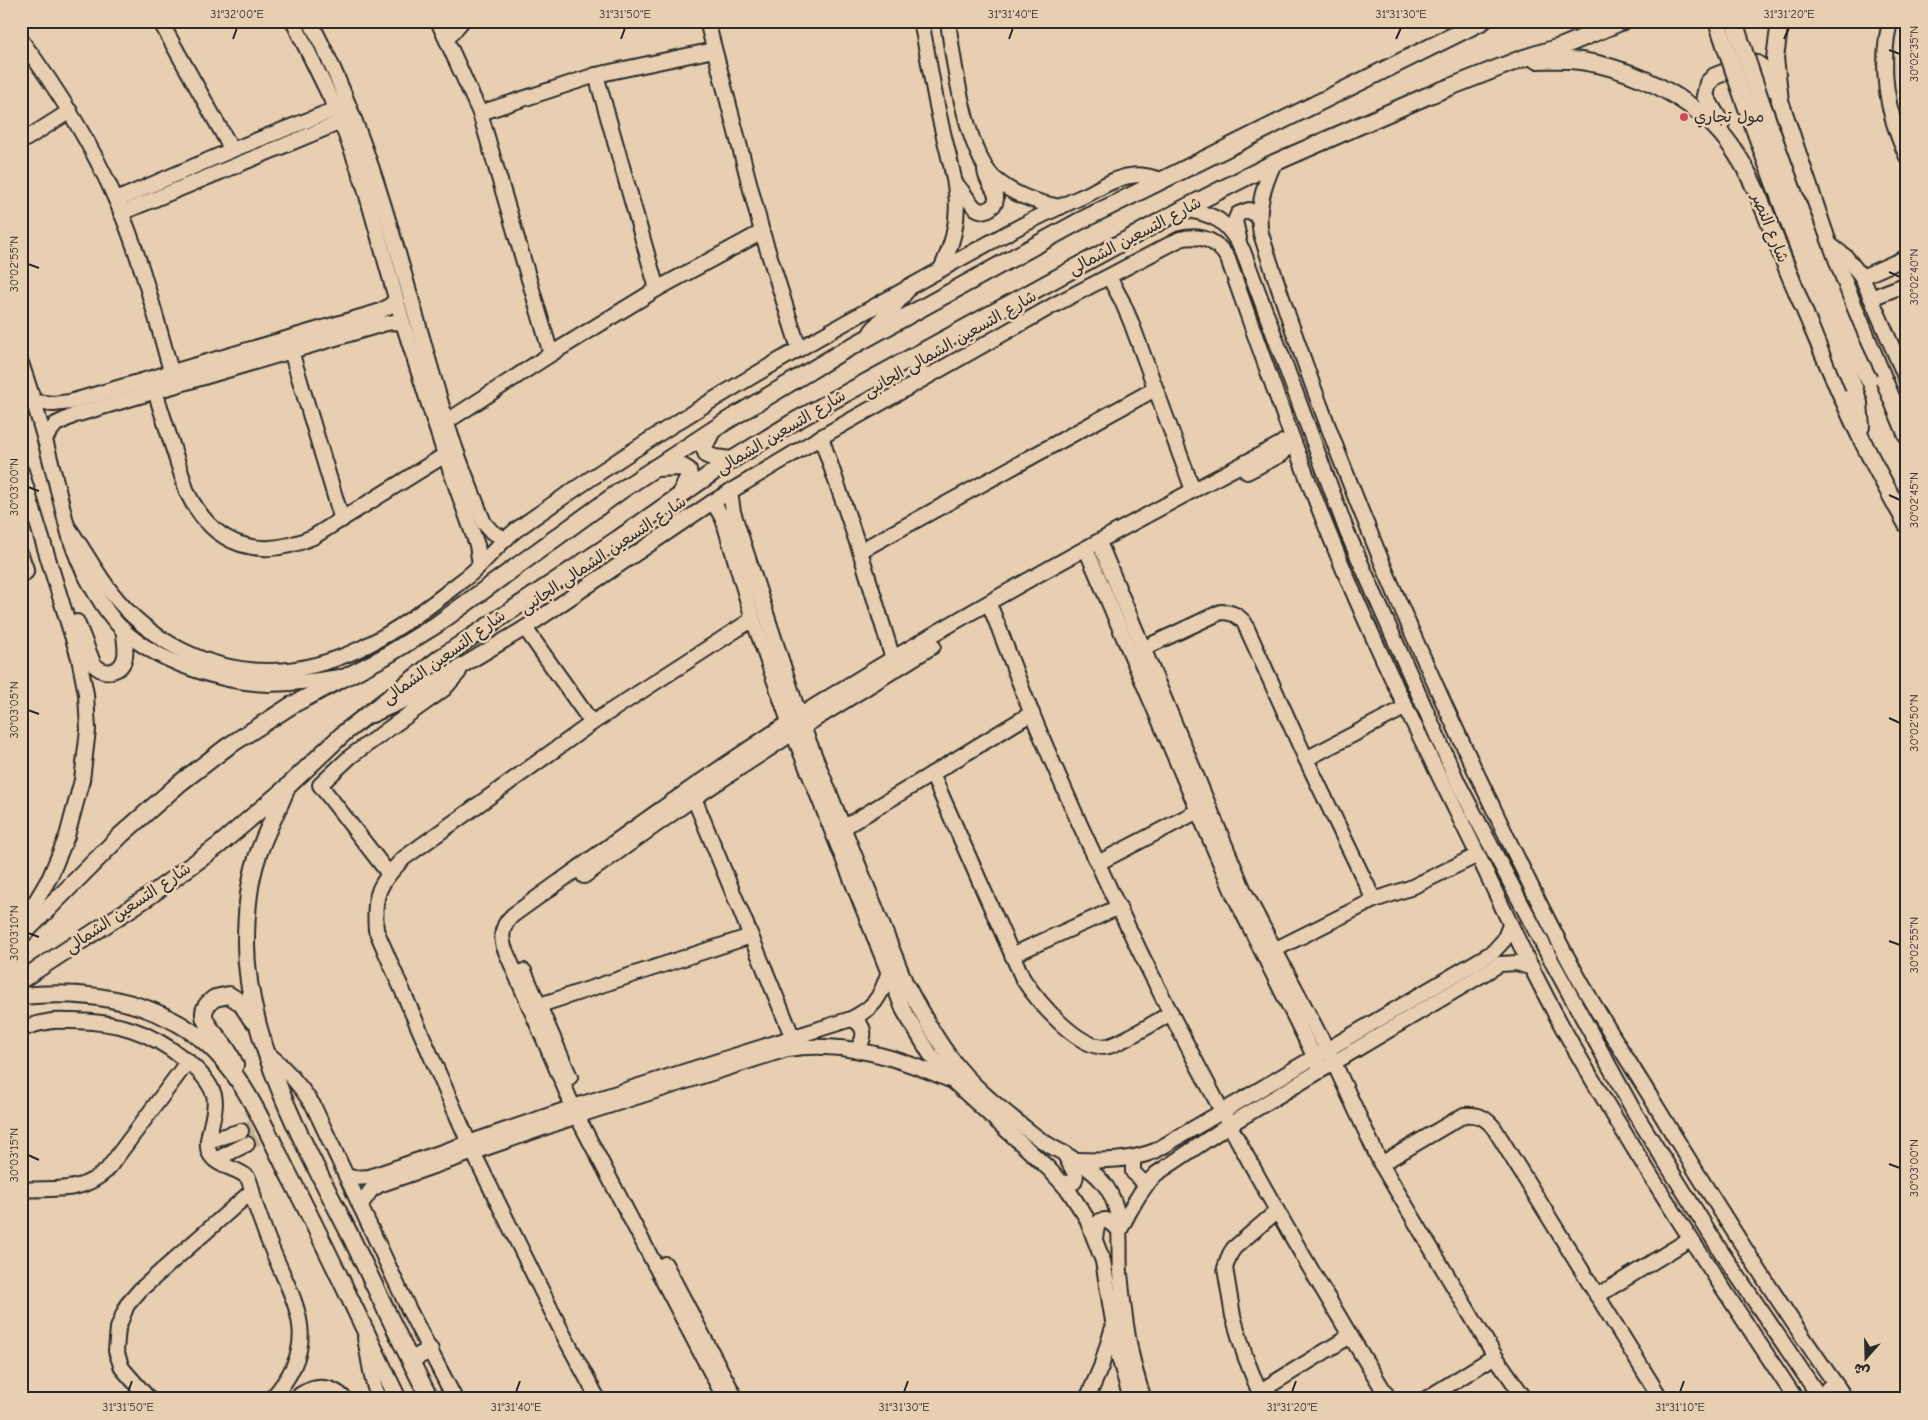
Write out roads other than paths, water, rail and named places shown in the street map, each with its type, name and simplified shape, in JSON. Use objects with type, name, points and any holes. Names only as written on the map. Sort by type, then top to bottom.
[{"type":"main road","name":"شارع التسعين الشمالى","points":[[21,936],[121,835],[203,765],[271,717],[384,657],[436,625],[559,534],[712,431],[866,339],[1078,222],[1483,21]]},
{"type":"main road","name":"شارع التسعين الشمالى","points":[[21,980],[112,918],[148,897],[193,865],[287,787],[344,732],[459,644],[618,539],[731,460],[795,421],[1183,209],[1274,162],[1427,96],[1521,59],[1570,44],[1623,21]]},
{"type":"main road","points":[[1717,21],[1772,180],[1806,271],[1854,388],[1860,412],[1860,436]]},
{"type":"main road","points":[[1734,21],[1803,220],[1857,356],[1869,380],[1904,430]]},
{"type":"main road","points":[[1780,21],[1776,44],[1775,72],[1784,114],[1828,243],[1904,430]]},
{"type":"main road","name":"شارع النصر","points":[[1521,59],[1581,61],[1599,64],[1632,74],[1692,107],[1702,114],[1720,134],[1736,154],[1752,183],[1785,265],[1860,436],[1907,525]]},
{"type":"main road","points":[[1720,134],[1720,120],[1706,100],[1706,87],[1715,76],[1745,64],[1757,64],[1764,69],[1776,105],[1784,114]]},
{"type":"main road","points":[[866,339],[909,287]]},
{"type":"main road","points":[[911,358],[923,378]]},
{"type":"main road","points":[[712,431],[704,446],[707,455],[731,460]]},
{"type":"main road","points":[[655,468],[683,467],[688,470],[689,475],[681,494]]},
{"type":"main road","points":[[287,787],[256,859],[248,907],[246,944],[248,977],[259,1033],[309,1153],[430,1399]]},
{"type":"main road","points":[[21,996],[80,995],[136,1004],[166,1016],[197,1034],[221,1058],[254,1104],[254,1132],[364,1328],[398,1399]]},
{"type":"main road","points":[[238,1081],[230,1055],[206,1022],[205,1013],[208,1004],[220,996],[234,997],[242,1003],[259,1033]]},
{"type":"main road","points":[[410,1360],[430,1350]]},
{"type":"street","points":[[160,21],[232,150]]},
{"type":"street","points":[[293,21],[336,109],[364,185],[403,323],[445,455],[477,545],[480,565]]},
{"type":"street","points":[[310,21],[344,92],[375,180],[446,422],[484,523],[492,532],[506,538]]},
{"type":"street","points":[[438,21],[480,113],[552,354]]},
{"type":"street","points":[[447,39],[462,21]]},
{"type":"street","points":[[707,21],[762,232],[799,349]]},
{"type":"street","points":[[921,21],[941,123],[956,184],[958,208],[955,232],[941,269]]},
{"type":"street","points":[[948,21],[960,92],[972,138],[986,167],[993,176],[1014,192],[1039,202],[1060,207]]},
{"type":"street","points":[[1890,21],[1885,54],[1887,99],[1892,120],[1907,157]]},
{"type":"street","points":[[21,40],[70,111],[98,161],[119,206],[146,283],[173,378]]},
{"type":"street","points":[[480,113],[596,75],[714,50]]},
{"type":"street","points":[[596,75],[657,289]]},
{"type":"street","points":[[119,206],[232,150],[336,109]]},
{"type":"street","points":[[21,142],[70,111]]},
{"type":"street","points":[[119,206],[341,122]]},
{"type":"street","points":[[1274,162],[1266,181],[1258,217],[1264,244],[1325,422],[1440,699],[1580,980],[1714,1202],[1793,1324],[1846,1399]]},
{"type":"street","points":[[956,184],[977,209],[984,210],[990,208],[995,202],[996,195],[988,182],[986,167]]},
{"type":"street","points":[[68,527],[111,593],[122,606],[147,629],[174,647],[205,660],[238,668],[285,670],[316,665],[361,649],[395,629],[428,607],[480,565],[506,538],[657,435],[799,349],[1015,228],[1120,178],[1141,175],[1161,180]]},
{"type":"street","points":[[1183,209],[1207,214],[1226,225],[1234,233],[1243,250]]},
{"type":"street","points":[[1258,217],[1252,212],[1245,210],[1236,217],[1236,225],[1243,250],[1348,532],[1458,783],[1550,960],[1635,1113],[1722,1253],[1821,1399]]},
{"type":"street","points":[[446,422],[657,289],[762,232]]},
{"type":"street","name":"شارع التسعين الشمالى الجانبى","points":[[360,720],[399,703],[525,628],[711,503],[821,437],[1054,305],[1109,278],[1180,239],[1190,237],[1208,239],[1223,251],[1228,259],[1287,440]]},
{"type":"street","points":[[1828,243],[1846,257],[1862,277],[1907,381]]},
{"type":"street","points":[[1862,277],[1905,257]]},
{"type":"street","points":[[1905,257],[1901,266],[1902,273],[1907,280]]},
{"type":"street","points":[[1109,278],[1128,315],[1193,490]]},
{"type":"street","points":[[1871,298],[1907,284]]},
{"type":"street","points":[[45,438],[50,430],[64,419],[154,391],[173,378],[378,312],[396,300]]},
{"type":"street","points":[[35,402],[53,404],[70,402],[291,351],[383,324],[403,323]]},
{"type":"street","points":[[291,351],[342,520]]},
{"type":"street","points":[[21,363],[35,402],[73,546],[88,579],[106,608],[123,630],[174,661],[192,669],[229,679],[267,684],[287,684],[346,677]]},
{"type":"street","points":[[860,551],[1155,389]]},
{"type":"street","points":[[154,391],[187,492],[194,507],[206,522],[221,535],[238,544],[257,548],[283,548],[296,545],[314,537],[445,455]]},
{"type":"street","points":[[821,437],[860,551],[893,659]]},
{"type":"street","points":[[736,1399],[720,1380],[579,1110],[504,947],[502,934],[506,924],[513,915],[653,814],[796,725],[1193,490],[1287,440]]},
{"type":"street","points":[[1287,440],[1406,707],[1510,925],[1573,1046],[1690,1239],[1796,1399]]},
{"type":"street","points":[[579,1110],[540,1005],[512,943],[514,927],[520,921],[796,725],[893,659],[975,609],[1089,556],[1188,501],[1282,454],[1287,440]]},
{"type":"street","points":[[21,471],[83,676],[87,713],[85,763],[79,796],[62,850],[50,877],[21,926]]},
{"type":"street","points":[[730,491],[733,512],[796,725],[843,828],[906,984],[942,1046],[972,1082],[1036,1136],[1076,1160],[1099,1178],[1108,1189],[1118,1216],[1120,1268],[1128,1337],[1134,1370],[1144,1399]]},
{"type":"street","points":[[711,503],[723,519],[753,619],[796,725],[888,974],[904,1011],[930,1054],[954,1082],[1048,1168],[1078,1204],[1095,1238],[1103,1261],[1119,1357],[1131,1399]]},
{"type":"street","points":[[1331,539],[1348,532]]},
{"type":"street","points":[[1102,549],[1244,891],[1334,1063],[1381,1164],[1495,1356],[1524,1399]]},
{"type":"street","points":[[21,555],[26,568],[26,572],[21,575]]},
{"type":"street","points":[[1089,556],[1234,895],[1321,1070]]},
{"type":"street","points":[[58,589],[71,608],[92,661],[98,669],[107,672],[122,665],[126,651],[123,630]]},
{"type":"street","points":[[992,610],[1032,713],[1098,863],[1171,1013],[1276,1211],[1389,1399]]},
{"type":"street","points":[[1142,649],[1213,614],[1230,612],[1244,622],[1306,760],[1374,900]]},
{"type":"street","points":[[598,1399],[563,1334],[471,1147],[376,930],[374,909],[379,889],[389,874],[404,858],[592,723],[753,619]]},
{"type":"street","points":[[525,628],[592,723]]},
{"type":"street","points":[[389,874],[320,785],[351,756],[444,689],[465,664]]},
{"type":"street","points":[[1306,760],[1406,707]]},
{"type":"street","points":[[843,828],[1032,713]]},
{"type":"street","points":[[932,774],[1023,979],[1045,1008],[1072,1032],[1097,1046],[1108,1046],[1117,1042],[1171,1013]]},
{"type":"street","points":[[1458,783],[1468,785],[1475,780],[1477,775]]},
{"type":"street","points":[[694,798],[793,1038]]},
{"type":"street","points":[[1473,811],[1478,804],[1486,801],[1490,802]]},
{"type":"street","points":[[1098,863],[1198,811]]},
{"type":"street","points":[[1274,950],[1374,900],[1410,888],[1478,855]]},
{"type":"street","points":[[1012,954],[1119,907]]},
{"type":"street","points":[[1076,1160],[1115,1160],[1156,1152],[1494,952],[1504,940],[1510,925]]},
{"type":"street","points":[[540,1005],[752,936]]},
{"type":"street","points":[[1120,1230],[1134,1203],[1148,1183],[1165,1166],[1229,1125],[1500,964],[1516,962],[1532,968]]},
{"type":"street","points":[[346,1176],[354,1178],[368,1177],[471,1147],[763,1046],[851,1019],[864,1013],[875,1003],[882,993],[888,974]]},
{"type":"street","points":[[851,1019],[857,1021],[862,1027],[864,1035],[862,1043],[856,1050]]},
{"type":"street","points":[[21,1029],[49,1021],[100,1022],[142,1033],[163,1043],[188,1062],[210,1085],[216,1106],[208,1141],[208,1150],[214,1160],[244,1174],[250,1183],[268,1238],[297,1307],[302,1330],[300,1351],[293,1369],[271,1399]]},
{"type":"street","points":[[579,1110],[787,1049],[816,1046],[856,1050],[906,1063],[954,1082]]},
{"type":"street","points":[[265,1051],[282,1064],[313,1105],[360,1206],[455,1399]]},
{"type":"street","points":[[21,1190],[71,1189],[86,1184],[101,1175],[188,1062]]},
{"type":"street","points":[[1620,1123],[1635,1113]]},
{"type":"street","points":[[1381,1164],[1464,1115],[1476,1114],[1486,1119],[1494,1128],[1661,1399]]},
{"type":"street","points":[[208,1141],[254,1132]]},
{"type":"street","points":[[214,1160],[254,1132]]},
{"type":"street","points":[[360,1206],[371,1190],[379,1185],[471,1147]]},
{"type":"street","points":[[1063,1184],[1074,1182],[1076,1176],[1064,1153]]},
{"type":"street","points":[[1133,1158],[1133,1172],[1142,1181],[1148,1183]]},
{"type":"street","points":[[149,1399],[122,1368],[116,1351],[118,1328],[127,1305],[140,1290],[252,1191]]},
{"type":"street","points":[[1276,1211],[1234,1248],[1225,1268],[1233,1316],[1245,1356],[1261,1395],[1350,1336]]},
{"type":"street","points":[[1095,1238],[1098,1223],[1103,1220],[1109,1221],[1120,1230]]},
{"type":"street","points":[[1597,1296],[1690,1239]]},
{"type":"street","points":[[1087,1399],[1101,1367],[1114,1322]]},
{"type":"street","points":[[364,1328],[372,1377],[378,1399]]},
{"type":"street","points":[[1426,1399],[1495,1356]]},
{"type":"street","points":[[1807,1379],[1819,1374],[1823,1366]]},
{"type":"street","points":[[720,1380],[725,1399]]},
{"type":"street","points":[[1821,1399],[1822,1394],[1828,1388],[1837,1386]]},
{"type":"street","points":[[295,1399],[306,1391],[325,1387],[334,1390],[345,1399]]},
{"type":"tunnel","points":[[241,1131],[252,1126]]},
{"type":"tunnel","points":[[247,1144],[257,1138]]},
{"type":"place","name":"مول تجاري","points":[[1684,117]]}]
